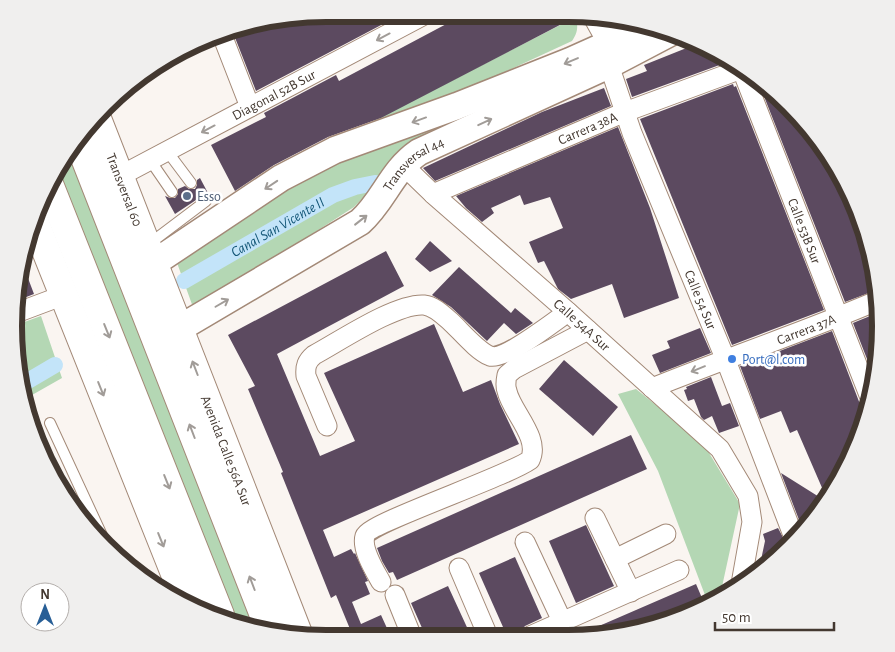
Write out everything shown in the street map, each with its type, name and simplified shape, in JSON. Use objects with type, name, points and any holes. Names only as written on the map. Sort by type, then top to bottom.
[{"type":"highway","name":"Transversal 60","points":[[99,124],[120,176],[144,260]]},
{"type":"highway","points":[[88,138],[88,166]]},
{"type":"highway","name":"Transversal 60","points":[[81,147],[88,166],[144,260]]},
{"type":"highway","points":[[53,195],[218,609]]},
{"type":"highway","points":[[38,231],[183,594]]},
{"type":"highway","name":"Avenida Calle 56A Sur","points":[[144,260],[180,328],[296,628]]},
{"type":"highway","name":"Avenida Calle 56A Sur","points":[[144,260],[227,521],[268,624]]},
{"type":"highway","points":[[227,521],[275,577]]},
{"type":"highway","points":[[199,561],[202,603]]},
{"type":"street","name":"Diagonal 52B Sur","points":[[120,176],[411,22]]},
{"type":"street","name":"Calle 54 Sur","points":[[596,24],[608,55],[625,112],[725,358],[792,532]]},
{"type":"street","name":"Transversal 44","points":[[144,260],[210,206],[281,178],[335,150],[457,106],[570,62],[608,55],[638,31]]},
{"type":"street","name":"Transversal 44","points":[[180,328],[360,222],[370,213],[403,165],[419,152],[608,55],[660,37]]},
{"type":"street","points":[[224,41],[250,107]]},
{"type":"street","name":"Carrera 38A","points":[[433,194],[625,112],[733,71]]},
{"type":"street","name":"Calle 53B Sur","points":[[747,80],[866,388]]},
{"type":"street","name":"Calle 54A Sur","points":[[403,165],[433,194],[720,449],[748,496]]},
{"type":"street","points":[[23,310],[64,295]]},
{"type":"street","name":"Carrera 37A","points":[[652,388],[725,358],[872,303]]},
{"type":"street","points":[[327,426],[306,376],[305,368],[308,360],[382,318],[412,306],[424,305],[432,307],[483,352],[500,356],[568,312]]},
{"type":"street","points":[[381,582],[368,558],[364,545],[364,537],[367,532],[389,521],[504,475],[530,460],[532,449],[526,428],[507,392],[507,375],[514,369],[588,330]]},
{"type":"street","points":[[743,575],[752,522],[748,496],[774,486]]},
{"type":"street","points":[[595,518],[631,592]]},
{"type":"street","points":[[615,559],[666,534]]},
{"type":"street","points":[[526,542],[562,621]]},
{"type":"street","points":[[459,568],[485,630]]},
{"type":"street","points":[[546,630],[562,621],[679,570]]},
{"type":"street","points":[[395,596],[409,630]]},
{"type":"lane","points":[[166,151],[191,183]]},
{"type":"lane","points":[[150,160],[172,192]]},
{"type":"lane","points":[[144,260],[184,213],[210,206]]},
{"type":"lane","points":[[50,423],[97,525]]},
{"type":"green space","points":[[566,22],[577,22],[577,29],[572,41],[485,81],[428,104],[369,123]]},
{"type":"green space","points":[[523,94],[404,146],[390,160],[354,207],[194,310],[176,260],[328,163]]},
{"type":"green space","points":[[74,158],[255,621],[227,613],[59,183]]},
{"type":"green space","points":[[41,316],[62,378],[31,396],[25,366],[22,323]]},
{"type":"green space","points":[[636,389],[703,443],[740,504],[722,589],[706,597],[658,471],[618,394]]},
{"type":"building","points":[[387,22],[256,91],[235,37],[267,28],[306,23]]},
{"type":"building","points":[[450,22],[566,22],[381,118],[328,137],[274,165],[235,191],[211,145],[266,117],[264,113],[336,75],[339,81]]},
{"type":"building","points":[[688,47],[722,64],[632,97],[626,79],[647,71],[644,65]]},
{"type":"building","points":[[733,84],[734,87],[736,86],[824,310],[732,345],[640,119]]},
{"type":"building","points":[[604,88],[611,106],[435,181],[423,168],[542,112]]},
{"type":"building","points":[[762,92],[784,111],[810,141],[832,174],[849,210],[862,247],[871,292],[845,302]]},
{"type":"building","points":[[618,127],[650,208],[679,298],[624,318],[612,284],[571,299],[558,289],[544,261],[538,263],[529,242],[563,228],[550,197],[524,205],[520,195],[491,208],[494,213],[482,222],[456,196]]},
{"type":"building","name":"Esso","points":[[200,178],[209,195],[202,196],[175,214],[165,196],[175,198],[178,194],[178,189],[185,186],[189,189],[195,189],[197,180]]},
{"type":"building","points":[[430,241],[452,261],[430,272],[415,259]]},
{"type":"building","points":[[386,251],[404,286],[277,354],[320,456],[355,441],[324,373],[434,324],[463,392],[491,380],[519,444],[323,530],[334,557],[351,549],[355,553],[368,581],[365,582],[370,594],[352,602],[361,624],[381,615],[388,630],[348,630],[350,629],[336,595],[331,598],[281,473],[283,472],[248,389],[255,386],[228,335]]},
{"type":"building","points":[[459,267],[511,313],[515,308],[533,323],[516,334],[504,323],[487,341],[451,307],[432,295]]},
{"type":"building","points":[[27,275],[34,294],[24,298]]},
{"type":"building","points":[[872,315],[870,367],[853,323]]},
{"type":"building","points":[[700,328],[711,353],[660,373],[652,355],[670,348],[667,341]]},
{"type":"building","points":[[832,331],[861,407],[841,460],[823,491],[797,430],[790,433],[781,411],[760,419],[740,366]]},
{"type":"building","points":[[564,360],[618,407],[593,436],[539,389]]},
{"type":"building","points":[[711,377],[722,406],[730,403],[739,426],[719,433],[712,416],[704,420],[694,399],[688,401],[684,390],[687,389],[686,387]]},
{"type":"building","points":[[631,435],[647,469],[397,580],[393,572],[389,573],[382,561],[377,548]]},
{"type":"building","points":[[781,473],[820,497],[800,522]]},
{"type":"building","points":[[586,525],[614,586],[576,603],[549,541]]},
{"type":"building","points":[[778,528],[785,540],[761,561],[765,541],[763,534]]},
{"type":"building","points":[[515,557],[542,618],[525,626],[522,630],[504,630],[479,573]]},
{"type":"building","points":[[696,584],[702,598],[648,619],[593,629]]},
{"type":"building","points":[[448,586],[468,630],[423,630],[411,603]]},
{"type":"waterway","name":"Canal San Vicente II","points":[[184,281],[333,195],[355,187],[375,183]]},
{"type":"waterway","name":"Canal San Vicente II","points":[[27,381],[55,365]]},
{"type":"place","name":"Esso","points":[[187,196]]},
{"type":"place","name":"Port@l.com","points":[[732,359]]}]
